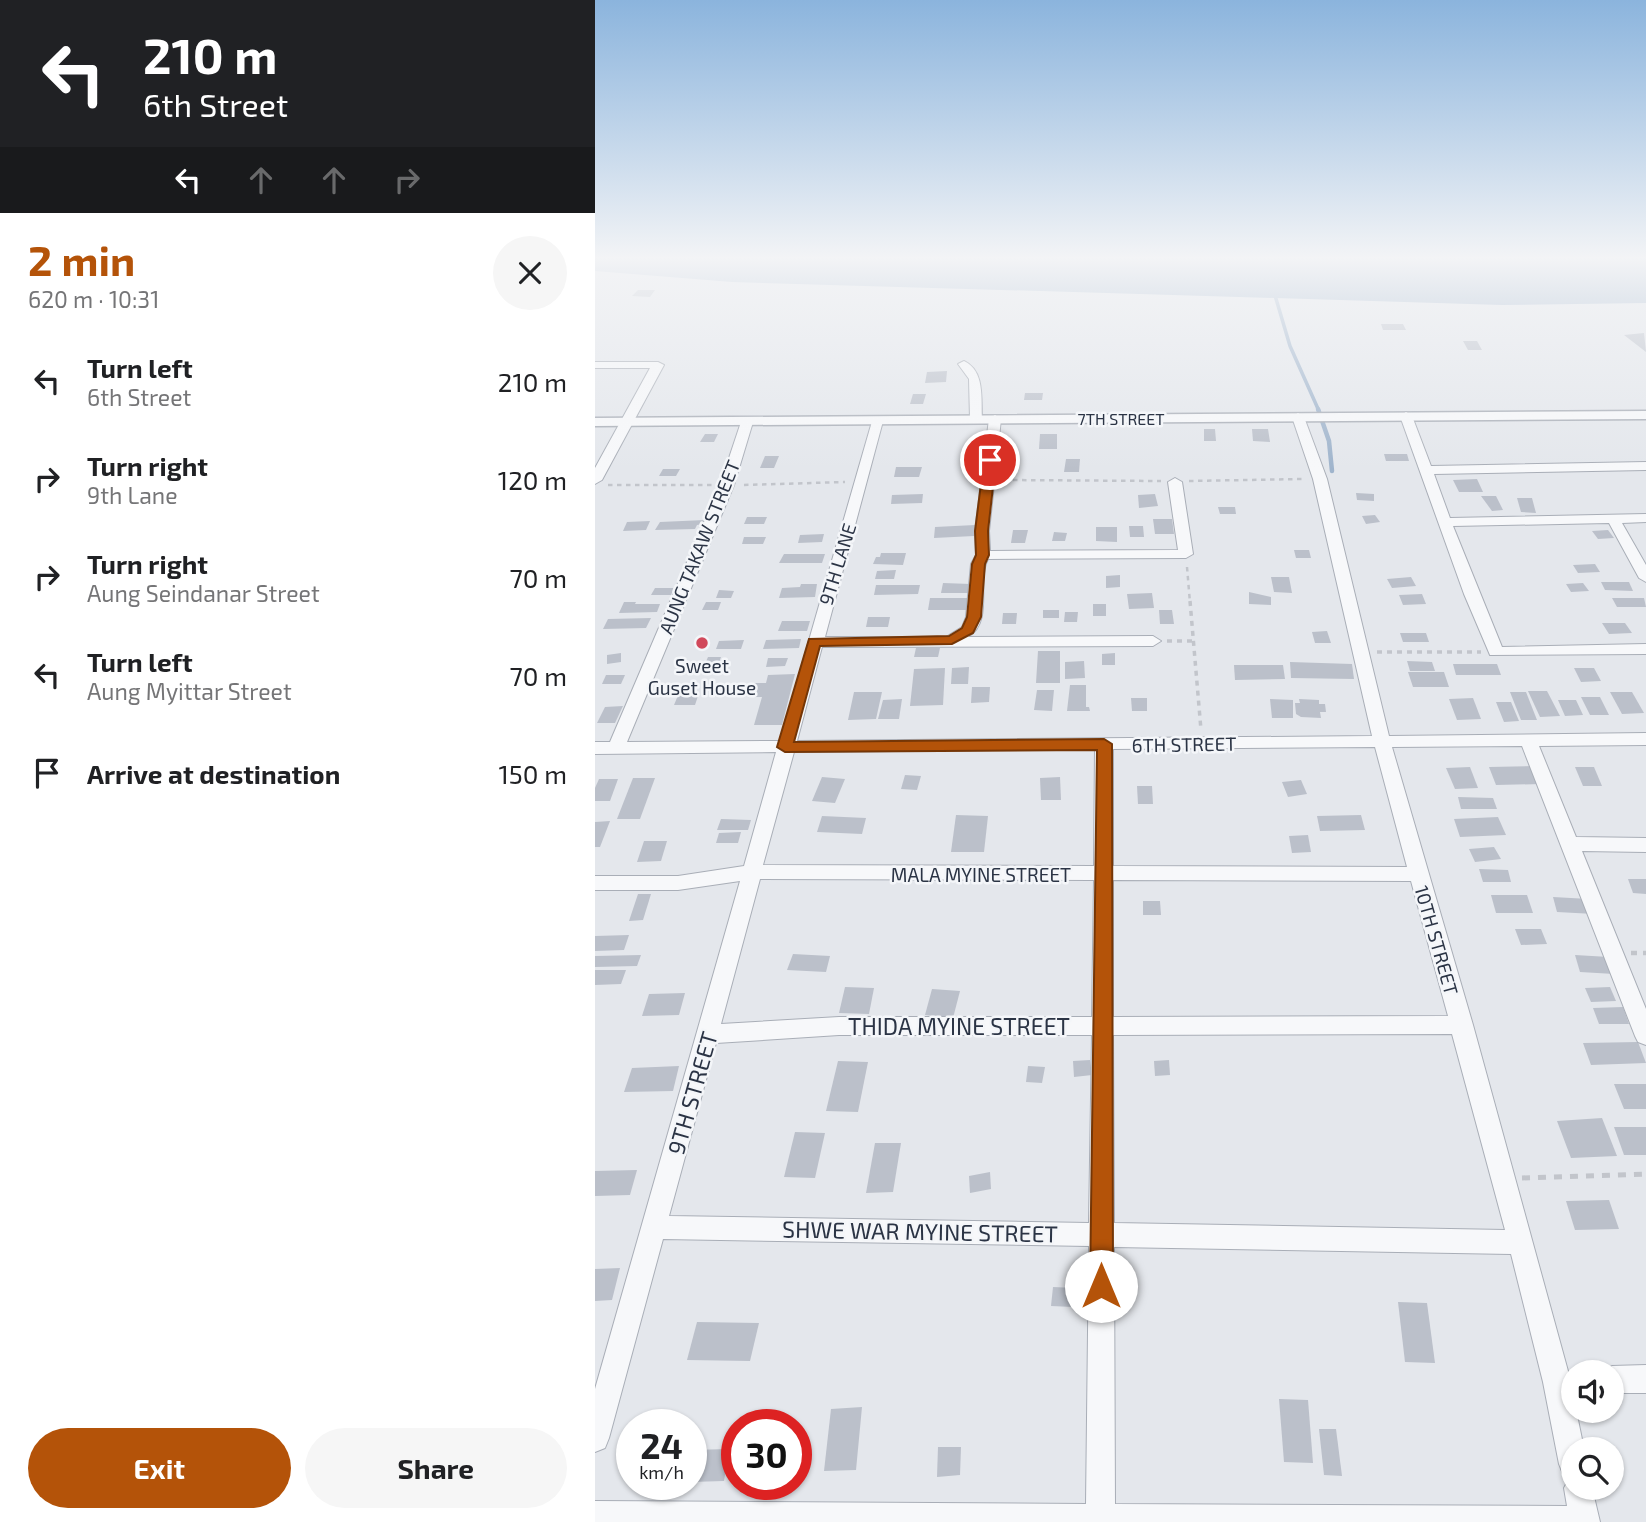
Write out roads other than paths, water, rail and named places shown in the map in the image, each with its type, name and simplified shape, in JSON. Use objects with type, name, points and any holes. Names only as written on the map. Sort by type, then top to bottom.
[{"type":"street","points":[[964,364],[975,379],[976,419]]},
{"type":"street","points":[[595,365],[658,365],[595,480]]},
{"type":"street","name":"7TH STREET","points":[[595,422],[1646,415]]},
{"type":"street","points":[[1406,416],[1470,597],[1496,652],[1646,649]]},
{"type":"street","name":"10TH STREET","points":[[1298,417],[1320,479],[1383,742],[1418,874],[1521,1242],[1561,1368]]},
{"type":"street","points":[[952,640],[968,630],[974,617],[977,576],[983,555],[982,531],[995,419]]},
{"type":"street","name":"9TH LANE","points":[[785,747],[877,421]]},
{"type":"street","name":"AUNG TAKAW STREET","points":[[615,748],[727,485],[747,422]]},
{"type":"street","points":[[1427,470],[1646,466]]},
{"type":"street","points":[[983,555],[1186,554],[1175,481]]},
{"type":"street","points":[[1613,518],[1646,579]]},
{"type":"street","points":[[1444,522],[1646,518]]},
{"type":"street","points":[[814,642],[1153,641]]},
{"type":"street","name":"6TH STREET","points":[[595,748],[1646,739]]},
{"type":"street","points":[[1528,740],[1646,1036]]},
{"type":"street","points":[[1100,1520],[1106,874],[1104,744]]},
{"type":"street","name":"9TH STREET","points":[[595,1438],[600,1398],[654,1227],[754,872],[785,747]]},
{"type":"street","points":[[1568,844],[1646,845]]},
{"type":"street","name":"MALA MYINE STREET","points":[[595,883],[678,883],[754,872],[1418,874]]},
{"type":"street","name":"THIDA MYINE STREET","points":[[708,1034],[839,1026],[1462,1025]]},
{"type":"street","name":"SHWE WAR MYINE STREET","points":[[654,1227],[1521,1242]]},
{"type":"street","points":[[1624,1379],[1646,1378]]},
{"type":"street","points":[[595,1516],[1585,1522],[1580,1500]]},
{"type":"waterway","points":[[1284,327],[1319,411]]},
{"type":"waterway","points":[[1318,409],[1329,441],[1332,471]]},
{"type":"place","name":"Sweet Guset House","points":[[702,643]]}]
